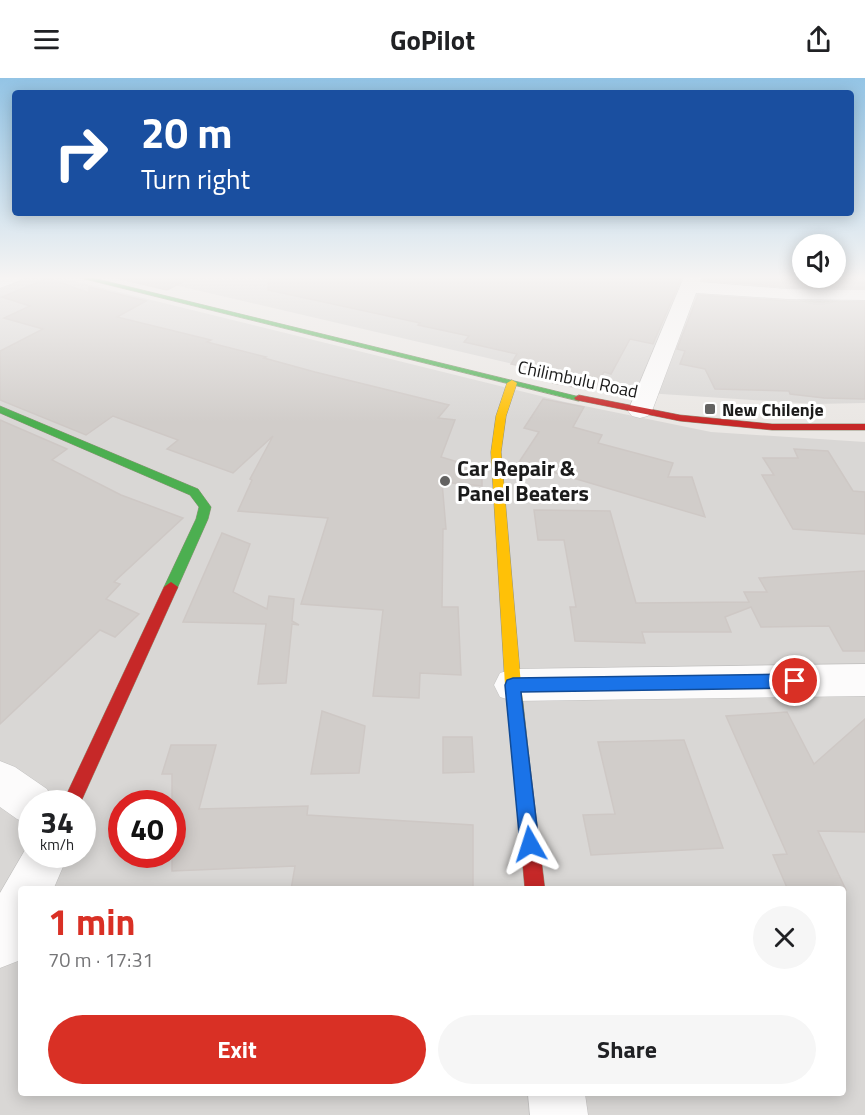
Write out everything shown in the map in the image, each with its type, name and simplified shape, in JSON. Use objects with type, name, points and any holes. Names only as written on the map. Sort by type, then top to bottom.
[{"type":"street","name":"Chilimbulu Road","points":[[277,325],[512,383],[680,418],[772,427],[865,427]]},
{"type":"street","points":[[640,411],[675,325]]},
{"type":"street","points":[[512,383],[502,405],[496,428],[496,452],[513,685],[535,886]]},
{"type":"street","points":[[0,409],[194,492],[205,507],[202,519],[76,790]]},
{"type":"street","points":[[513,685],[865,680]]},
{"type":"street","points":[[0,782],[18,794]]},
{"type":"street","points":[[30,886],[39,868]]},
{"type":"street","points":[[0,943],[18,909]]},
{"type":"street","points":[[557,1096],[559,1115]]},
{"type":"shaded area","points":[[0,325],[254,325],[565,402],[711,432],[865,442],[865,1115],[0,1115]]},
{"type":"shaded area","points":[[348,325],[865,325],[865,403],[815,404],[601,390],[539,370]]},
{"type":"building","points":[[30,325],[151,325],[211,340],[207,342],[315,372],[449,405],[438,418],[455,420],[441,457],[482,469],[482,486],[442,482],[446,529],[443,529],[442,607],[458,607],[461,675],[420,673],[419,698],[373,696],[383,610],[301,604],[328,518],[238,511],[252,480],[250,479],[273,436],[233,473],[167,449],[178,440],[113,416],[86,435],[0,400],[0,351],[43,329]]},
{"type":"building","points":[[420,325],[661,325],[653,344],[630,339],[611,374],[604,372],[593,391],[553,383],[559,374],[511,364],[517,354],[464,342],[469,336]]},
{"type":"building","points":[[686,325],[865,325],[865,399],[824,398],[790,394],[789,391],[715,389],[705,369],[680,364],[685,351],[677,349]]},
{"type":"building","points":[[543,399],[584,407],[573,427],[602,435],[598,443],[673,463],[668,477],[692,477],[705,517],[519,462],[539,432],[524,428]]},
{"type":"building","points":[[0,420],[67,449],[52,460],[121,495],[183,518],[114,582],[120,584],[106,599],[139,614],[115,637],[100,630],[0,724]]},
{"type":"building","points":[[794,449],[828,451],[853,491],[865,492],[865,534],[793,529],[762,475],[774,475],[763,458],[798,458]]},
{"type":"building","points":[[534,510],[610,511],[636,603],[749,602],[744,592],[767,592],[759,578],[865,571],[865,651],[843,651],[829,626],[761,627],[751,607],[725,617],[731,632],[642,632],[645,643],[575,641],[570,607],[576,607],[564,540],[538,540]]},
{"type":"building","points":[[222,533],[250,544],[233,592],[267,609],[269,596],[294,599],[292,621],[299,625],[292,624],[286,683],[258,684],[266,624],[183,622]]},
{"type":"building","points":[[322,711],[365,726],[359,773],[311,774]]},
{"type":"building","points":[[787,712],[814,764],[865,719],[865,832],[818,831],[844,886],[786,886],[773,855],[787,854],[726,716]]},
{"type":"building","points":[[443,737],[472,737],[474,772],[443,773]]},
{"type":"building","points":[[684,740],[723,848],[591,855],[583,815],[615,814],[598,742]]},
{"type":"building","points":[[171,745],[216,745],[199,809],[308,806],[307,815],[473,825],[473,886],[292,886],[295,866],[172,871],[172,868],[186,868],[186,790],[172,790],[172,774],[162,774]]},
{"type":"traffic: fast","points":[[280,325],[579,398]]},
{"type":"traffic: fast","points":[[0,409],[194,492],[205,507],[202,519],[171,587]]},
{"type":"traffic: slow","points":[[512,383],[501,416],[496,452],[513,685],[521,758]]},
{"type":"traffic: jam","points":[[579,398],[680,418],[772,427],[865,427]]},
{"type":"traffic: jam","points":[[77,790],[171,587]]},
{"type":"traffic: jam","points":[[521,758],[535,886]]},
{"type":"place","name":"New Chilenje","points":[[710,409]]},
{"type":"place","name":"Car Repair & Panel Beaters","points":[[445,481]]},
{"type":"route","points":[[530,844],[513,685],[795,681]]}]
